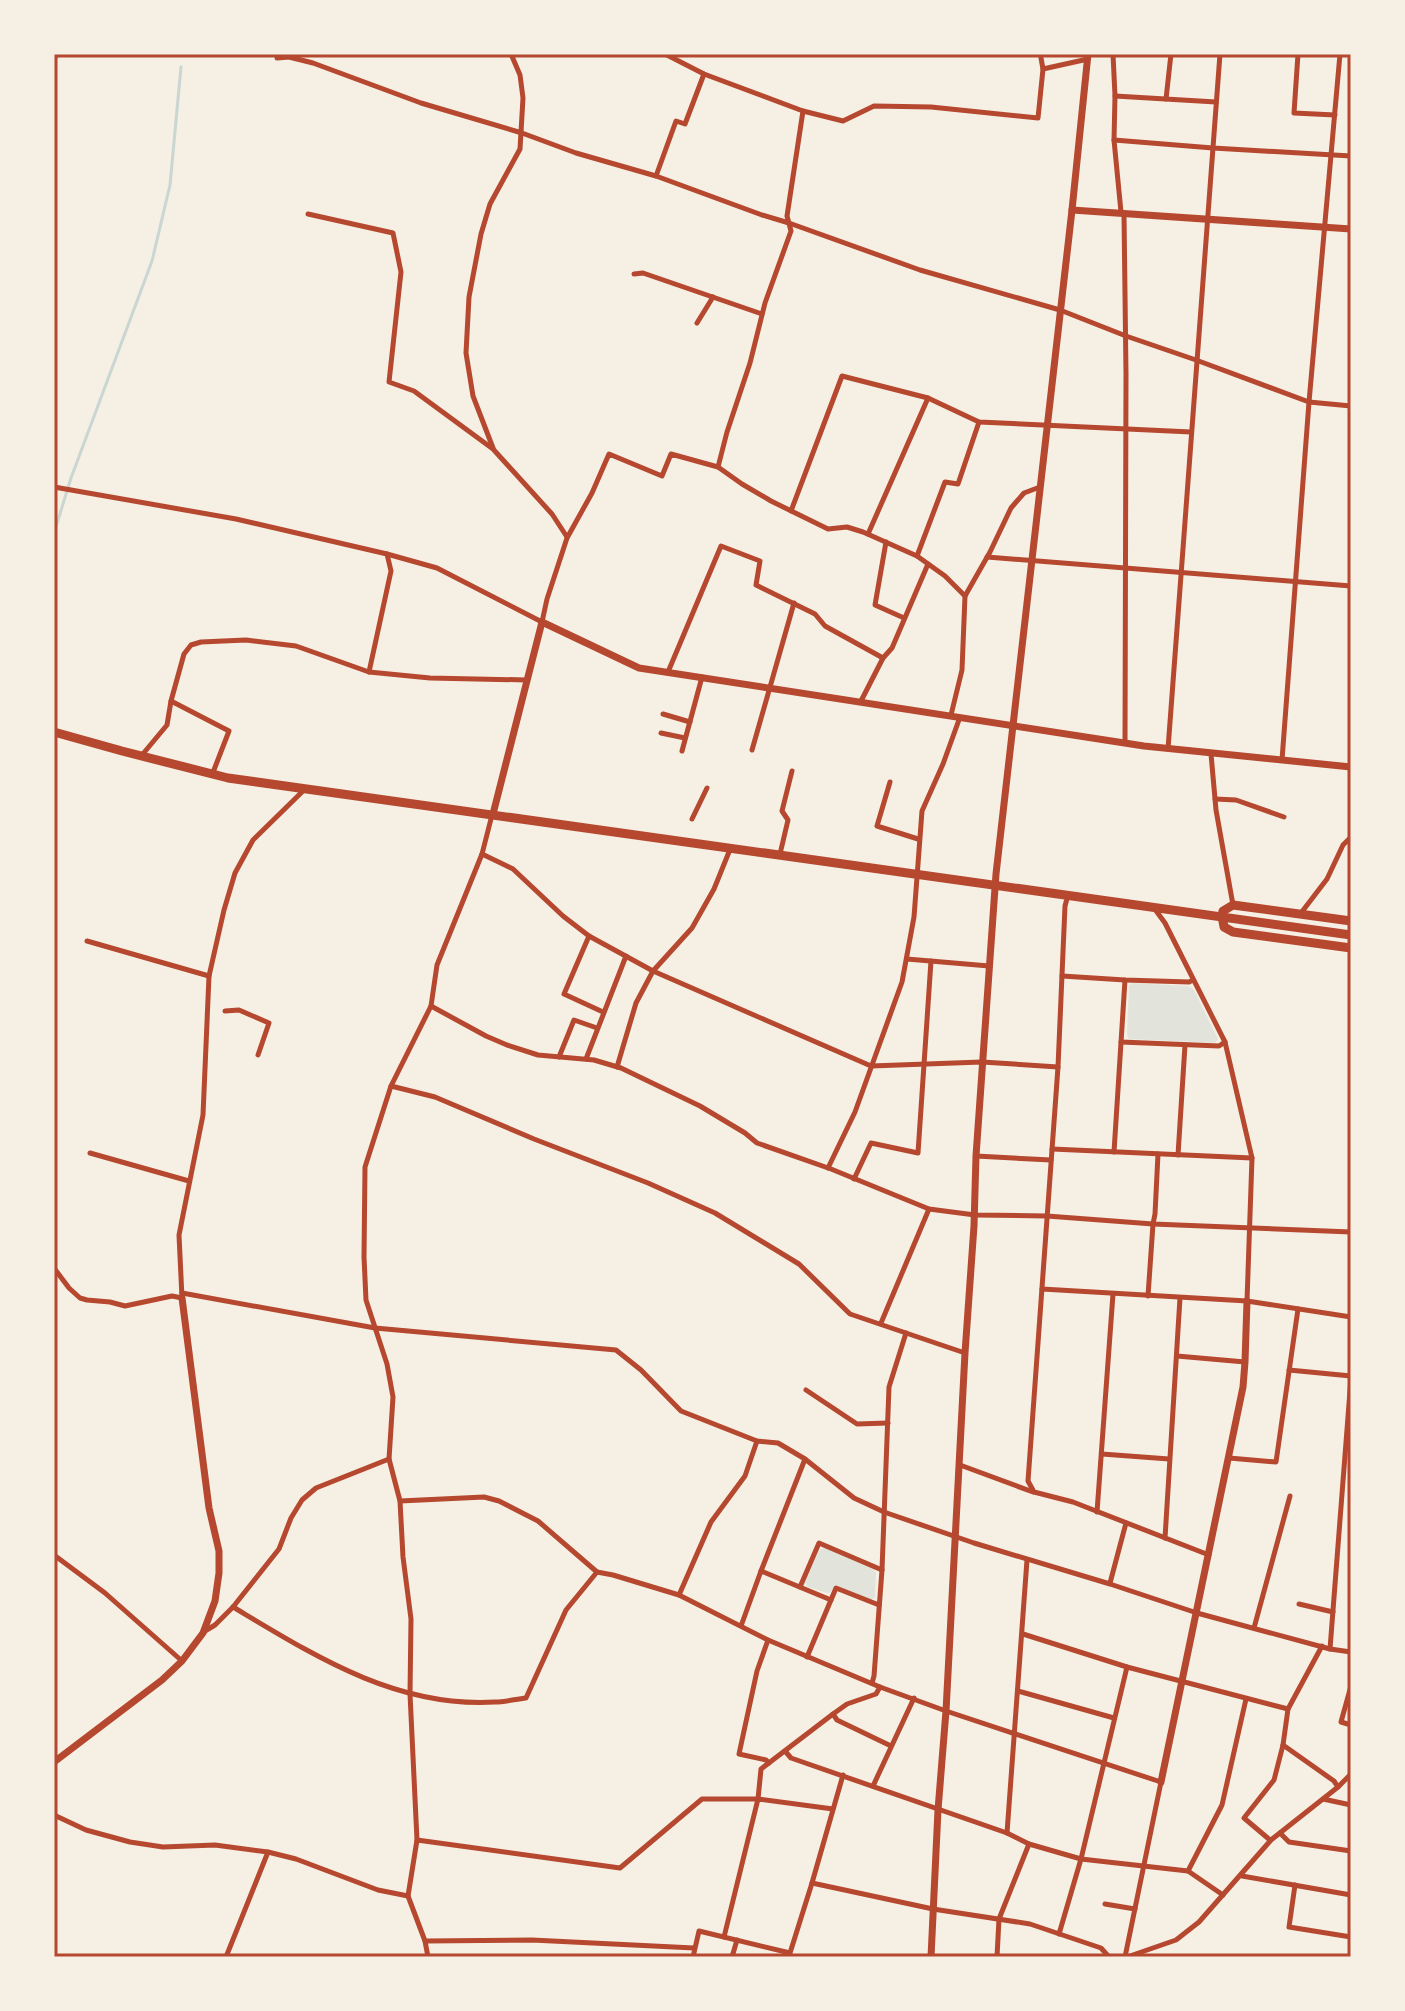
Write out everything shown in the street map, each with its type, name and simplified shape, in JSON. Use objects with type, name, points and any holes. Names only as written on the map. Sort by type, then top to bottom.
[{"type":"main road","points":[[54,732],[212,775],[1351,935]]},
{"type":"main road","points":[[1351,921],[1233,905],[1223,911],[1222,916],[1224,927],[1233,932],[1351,948]]},
{"type":"street","points":[[493,449],[473,396],[466,353],[469,297],[481,234],[490,204],[520,149],[523,98],[520,75],[511,54]]},
{"type":"street","points":[[665,54],[704,74],[803,111],[843,121],[874,106],[931,107],[1038,118],[1043,69],[1041,58]]},
{"type":"street","points":[[1113,54],[1114,140],[1123,213],[1126,336],[1125,743]]},
{"type":"street","points":[[1166,99],[1171,54]]},
{"type":"street","points":[[1168,749],[1220,54]]},
{"type":"street","points":[[1298,54],[1294,113],[1335,115]]},
{"type":"street","points":[[1282,760],[1309,402],[1340,54]]},
{"type":"street","points":[[277,58],[289,57],[313,63],[421,103],[656,176],[920,270],[1060,310],[1309,402],[1351,406]]},
{"type":"street","points":[[931,1957],[976,1156],[995,885],[1088,57],[1043,69]]},
{"type":"street","points":[[656,176],[676,121],[685,124],[704,74]]},
{"type":"street","points":[[1115,96],[1216,102]]},
{"type":"street","points":[[718,467],[762,314],[791,231],[787,216],[803,111]]},
{"type":"street","points":[[1114,140],[1351,156]]},
{"type":"street","points":[[1072,210],[1351,229]]},
{"type":"street","points":[[308,214],[393,233],[401,272],[389,382],[414,391],[493,449],[552,514],[567,538]]},
{"type":"street","points":[[634,274],[643,273],[762,314]]},
{"type":"street","points":[[697,323],[713,297]]},
{"type":"street","points":[[791,511],[842,376],[928,398],[979,422],[1191,432]]},
{"type":"street","points":[[868,534],[928,398]]},
{"type":"street","points":[[917,556],[945,482],[958,484],[979,422]]},
{"type":"street","points":[[428,1957],[408,1896],[417,1840],[410,1694],[411,1619],[400,1501],[389,1459],[393,1397],[387,1364],[366,1300],[365,1167],[391,1086],[431,1006],[437,965],[482,854],[547,599],[567,538],[609,454],[662,476],[671,454],[718,467],[742,484],[828,529],[847,527],[917,556],[945,576],[965,596]]},
{"type":"street","points":[[54,487],[236,519],[437,568],[639,668],[1168,749],[1351,767]]},
{"type":"street","points":[[951,715],[962,670],[965,596],[1011,508],[1024,493],[1040,487]]},
{"type":"street","points":[[886,542],[875,605],[904,618]]},
{"type":"street","points":[[668,672],[721,546],[760,561],[756,585],[815,614],[825,626],[883,658]]},
{"type":"street","points":[[369,672],[391,571],[387,554]]},
{"type":"street","points":[[987,557],[1351,586]]},
{"type":"street","points":[[861,701],[883,658],[892,648],[928,564]]},
{"type":"street","points":[[752,750],[794,603]]},
{"type":"street","points":[[141,756],[167,725],[184,654],[191,645],[201,642],[246,640],[296,646],[369,672],[430,678],[527,680]]},
{"type":"street","points":[[682,751],[702,677]]},
{"type":"street","points":[[171,701],[229,731],[212,775]]},
{"type":"street","points":[[663,714],[690,722]]},
{"type":"street","points":[[828,1168],[855,1112],[895,1004],[914,917],[922,811],[960,717]]},
{"type":"street","points":[[661,733],[685,738]]},
{"type":"street","points":[[1211,754],[1215,799],[1233,905]]},
{"type":"street","points":[[779,854],[788,820],[782,811],[792,771]]},
{"type":"street","points":[[890,782],[877,826],[918,839]]},
{"type":"street","points":[[692,819],[707,788]]},
{"type":"street","points":[[54,1762],[162,1680],[182,1661],[203,1633],[215,1601],[219,1551],[209,1508],[182,1295],[179,1235],[203,1115],[209,976],[224,910],[235,873],[253,840],[305,789]]},
{"type":"street","points":[[1215,799],[1236,800],[1284,817]]},
{"type":"street","points":[[1300,914],[1327,879],[1343,845],[1351,837]]},
{"type":"street","points":[[617,1067],[636,1003],[653,971],[692,928],[714,889],[731,847]]},
{"type":"street","points":[[482,854],[513,869],[589,936],[653,971],[871,1066],[982,1062],[1058,1067]]},
{"type":"street","points":[[1034,1492],[1028,1481],[1028,1473],[1068,894]]},
{"type":"street","points":[[1153,907],[1165,923],[1225,1042],[1252,1158],[1243,1387],[1126,1957],[1176,1940],[1199,1922],[1271,1840],[1351,1774]]},
{"type":"street","points":[[589,936],[564,994],[603,1012]]},
{"type":"street","points":[[87,941],[209,976]]},
{"type":"street","points":[[586,1059],[626,956]]},
{"type":"street","points":[[907,959],[989,966]]},
{"type":"street","points":[[854,1179],[871,1143],[918,1153],[931,961]]},
{"type":"street","points":[[1062,976],[1193,980]]},
{"type":"street","points":[[1114,1152],[1125,980]]},
{"type":"street","points":[[431,1006],[507,1045],[538,1055],[586,1059],[617,1067],[700,1106],[757,1143],[929,1209],[975,1215],[1351,1232]]},
{"type":"street","points":[[225,1011],[239,1010],[269,1023],[258,1055]]},
{"type":"street","points":[[559,1057],[574,1020],[597,1028]]},
{"type":"street","points":[[1121,1042],[1219,1046],[1225,1042]]},
{"type":"street","points":[[1178,1155],[1185,1045]]},
{"type":"street","points":[[391,1086],[435,1097],[715,1213],[799,1264],[850,1314],[965,1353]]},
{"type":"street","points":[[1052,1149],[1252,1158]]},
{"type":"street","points":[[90,1153],[189,1181]]},
{"type":"street","points":[[1148,1296],[1158,1154]]},
{"type":"street","points":[[976,1156],[1051,1160]]},
{"type":"street","points":[[881,1323],[929,1209]]},
{"type":"street","points":[[54,1268],[80,1298],[125,1306],[182,1295],[375,1328],[616,1350],[641,1370],[681,1411],[757,1441],[778,1443],[805,1459],[854,1498],[884,1512],[1197,1613],[1351,1652]]},
{"type":"street","points":[[1042,1289],[1247,1301],[1351,1317]]},
{"type":"street","points":[[1097,1512],[1113,1294]]},
{"type":"street","points":[[1165,1538],[1180,1298]]},
{"type":"street","points":[[1229,1458],[1276,1462],[1298,1309]]},
{"type":"street","points":[[872,1683],[882,1570],[889,1387],[906,1333]]},
{"type":"street","points":[[1177,1356],[1245,1362]]},
{"type":"street","points":[[1289,1370],[1351,1377],[1348,1472],[1330,1649]]},
{"type":"street","points":[[806,1390],[857,1424],[888,1423]]},
{"type":"street","points":[[679,1595],[711,1522],[745,1476],[757,1441]]},
{"type":"street","points":[[1102,1454],[1169,1459]]},
{"type":"street","points":[[203,1633],[233,1607],[279,1549],[302,1500],[316,1488],[389,1459]]},
{"type":"street","points":[[741,1626],[805,1459]]},
{"type":"street","points":[[960,1465],[1034,1492],[1073,1502],[1209,1555]]},
{"type":"street","points":[[1254,1628],[1290,1496]]},
{"type":"street","points":[[400,1501],[493,1499],[538,1521],[597,1572],[679,1595],[768,1640],[880,1687],[1161,1782]]},
{"type":"street","points":[[1110,1584],[1126,1523]]},
{"type":"street","points":[[800,1587],[819,1543],[882,1570]]},
{"type":"street","points":[[54,1555],[105,1593],[182,1661]]},
{"type":"street","points":[[1007,1833],[1027,1560]]},
{"type":"street","points":[[761,1571],[831,1600]]},
{"type":"street","points":[[233,1607],[319,1658],[363,1678],[410,1694],[451,1701],[495,1702],[526,1698],[566,1610],[597,1572]]},
{"type":"street","points":[[807,1657],[836,1588],[879,1605]]},
{"type":"street","points":[[1299,1604],[1333,1612]]},
{"type":"street","points":[[1023,1634],[1127,1667],[1288,1709]]},
{"type":"street","points":[[768,1640],[757,1671],[739,1754],[769,1763]]},
{"type":"street","points":[[1271,1840],[1244,1818],[1274,1780],[1288,1709],[1322,1646]]},
{"type":"street","points":[[1059,1934],[1081,1859],[1127,1667]]},
{"type":"street","points":[[1351,1686],[1341,1722],[1351,1725]]},
{"type":"street","points":[[724,1937],[758,1799],[761,1769],[847,1704],[876,1694],[880,1687]]},
{"type":"street","points":[[1018,1691],[1114,1718]]},
{"type":"street","points":[[873,1786],[914,1698]]},
{"type":"street","points":[[1188,1871],[1222,1805],[1246,1699]]},
{"type":"street","points":[[833,1714],[837,1720],[891,1746]]},
{"type":"street","points":[[1283,1745],[1338,1787]]},
{"type":"street","points":[[785,1751],[791,1758],[1007,1833],[1029,1844],[1081,1859],[1188,1871],[1223,1895]]},
{"type":"street","points":[[693,1957],[699,1931],[789,1955],[843,1775]]},
{"type":"street","points":[[417,1840],[620,1868],[702,1799],[758,1799],[833,1809]]},
{"type":"street","points":[[1323,1799],[1351,1805]]},
{"type":"street","points":[[54,1815],[86,1830],[130,1842],[163,1847],[215,1845],[268,1852],[296,1859],[378,1890],[408,1896]]},
{"type":"street","points":[[1280,1833],[1289,1842],[1351,1851]]},
{"type":"street","points":[[997,1957],[999,1919],[1029,1844]]},
{"type":"street","points":[[226,1957],[268,1852]]},
{"type":"street","points":[[1241,1876],[1351,1895]]},
{"type":"street","points":[[812,1883],[933,1909],[1030,1924],[1101,1948],[1109,1957]]},
{"type":"street","points":[[1295,1885],[1289,1927],[1351,1937]]},
{"type":"street","points":[[1105,1904],[1135,1909]]},
{"type":"street","points":[[425,1941],[532,1940],[694,1948]]},
{"type":"street","points":[[732,1957],[737,1940]]},
{"type":"shaded area","points":[[1132,983],[1188,986],[1194,990],[1218,1039],[1215,1043],[1129,1039],[1129,986]]},
{"type":"shaded area","points":[[824,1547],[873,1569],[876,1572],[875,1597],[869,1601],[835,1585],[830,1593],[808,1587],[805,1583],[819,1551]]},
{"type":"waterway","points":[[54,60],[62,54]]},
{"type":"waterway","points":[[54,533],[71,478],[152,261],[170,185],[181,67]]}]
